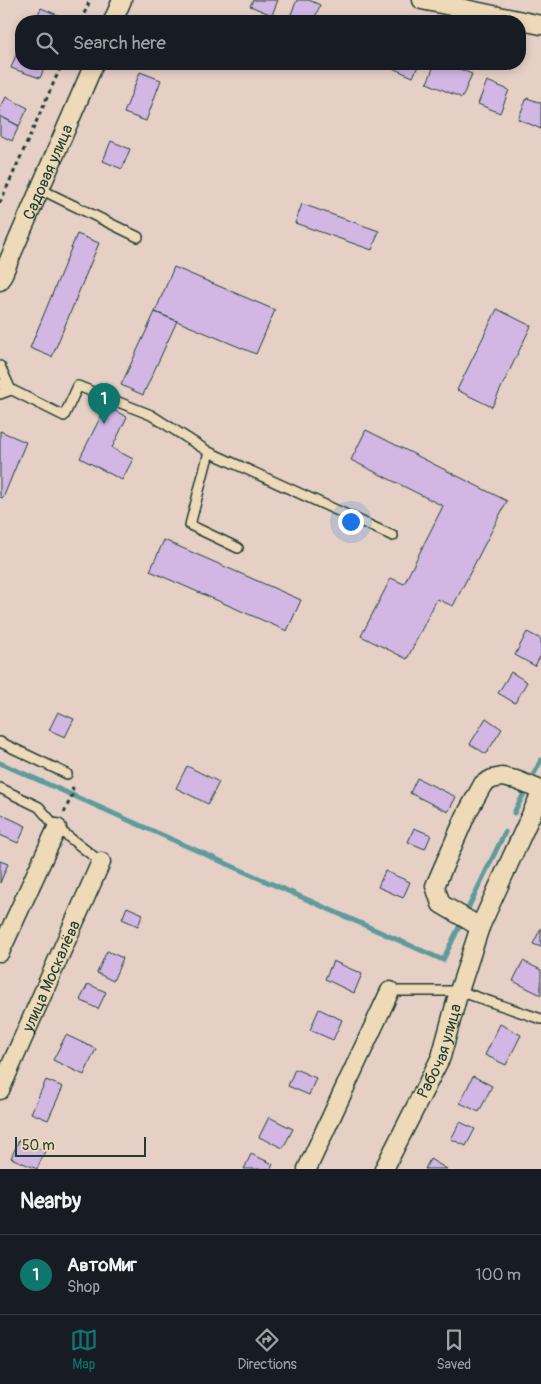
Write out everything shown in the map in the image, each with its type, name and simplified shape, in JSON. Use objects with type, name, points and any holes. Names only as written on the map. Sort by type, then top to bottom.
[{"type":"street","points":[[116,15],[122,0]]},
{"type":"street","points":[[422,0],[493,15]]},
{"type":"street","points":[[526,22],[541,25]]},
{"type":"street","name":"Садовая улица","points":[[0,281],[91,70]]},
{"type":"street","name":"Рабочая улица","points":[[384,1169],[441,1057],[480,927],[541,792],[516,780],[502,777],[492,779],[483,784],[466,815],[435,886],[440,904],[480,927]]},
{"type":"street","points":[[0,952],[57,828]]},
{"type":"street","name":"улица Москалёва","points":[[0,1090],[101,862]]},
{"type":"street","points":[[307,1169],[390,991]]},
{"type":"lane","points":[[40,189],[138,237]]},
{"type":"lane","points":[[0,366],[10,390]]},
{"type":"lane","points":[[0,384],[64,416],[78,386],[151,415],[209,452],[393,536]]},
{"type":"lane","points":[[0,394],[10,390]]},
{"type":"lane","points":[[209,452],[190,525],[238,548]]},
{"type":"lane","points":[[0,742],[67,774]]},
{"type":"lane","points":[[0,788],[39,807],[57,828],[101,862]]},
{"type":"lane","points":[[390,991],[460,991],[541,1018]]},
{"type":"path","points":[[84,15],[90,0]]},
{"type":"path","points":[[0,203],[59,70]]},
{"type":"path","points":[[57,828],[72,795],[73,785],[67,774]]},
{"type":"building","points":[[253,0],[278,0],[272,15],[250,6]]},
{"type":"building","points":[[297,0],[309,0],[320,5],[316,15],[291,15]]},
{"type":"building","points":[[41,8],[58,15],[38,15]]},
{"type":"building","points":[[15,58],[15,69],[11,68]]},
{"type":"building","points":[[17,70],[43,70],[40,78]]},
{"type":"building","points":[[397,70],[416,70],[413,77]]},
{"type":"building","points":[[432,70],[462,70],[472,74],[462,98],[427,83]]},
{"type":"building","points":[[140,72],[161,80],[146,121],[124,113]]},
{"type":"building","points":[[487,81],[509,90],[500,113],[478,104]]},
{"type":"building","points":[[6,97],[28,108],[19,126],[0,116],[0,109]]},
{"type":"building","points":[[527,98],[541,103],[541,129],[518,119]]},
{"type":"building","points":[[0,116],[19,126],[12,141],[0,135]]},
{"type":"building","points":[[111,141],[130,149],[122,169],[103,161]]},
{"type":"building","points":[[302,204],[379,231],[372,250],[295,223]]},
{"type":"building","points":[[77,234],[99,243],[52,357],[30,348]]},
{"type":"building","points":[[174,267],[275,310],[256,354],[155,312]]},
{"type":"building","points":[[497,309],[531,326],[492,407],[457,390]]},
{"type":"building","points":[[155,312],[177,321],[143,395],[121,385]]},
{"type":"building","points":[[106,406],[127,417],[112,448],[133,459],[122,480],[80,458]]},
{"type":"building","points":[[366,430],[507,501],[453,606],[437,599],[407,659],[361,636],[391,578],[404,584],[443,506],[351,460]]},
{"type":"building","points":[[0,431],[26,442],[3,498],[0,497]]},
{"type":"building","points":[[164,540],[301,600],[287,631],[150,571]]},
{"type":"building","points":[[527,632],[541,639],[541,655],[535,666],[515,655]]},
{"type":"building","points":[[511,672],[527,682],[515,703],[498,693]]},
{"type":"building","points":[[58,712],[74,719],[65,737],[49,730]]},
{"type":"building","points":[[486,718],[502,729],[486,754],[470,744]]},
{"type":"building","points":[[187,766],[219,782],[208,804],[176,788]]},
{"type":"building","points":[[417,778],[456,797],[448,812],[410,793]]},
{"type":"building","points":[[0,814],[26,826],[18,843],[0,835]]},
{"type":"building","points":[[414,828],[431,835],[425,849],[408,842]]},
{"type":"building","points":[[0,861],[8,864],[0,883]]},
{"type":"building","points":[[385,871],[410,882],[403,898],[378,887]]},
{"type":"building","points":[[127,907],[143,914],[138,926],[122,919]]},
{"type":"building","points":[[541,928],[541,947],[533,944]]},
{"type":"building","points":[[107,951],[123,958],[113,981],[97,973]]},
{"type":"building","points":[[333,961],[362,974],[354,993],[325,979]]},
{"type":"building","points":[[523,961],[541,970],[541,995],[513,981]]},
{"type":"building","points":[[88,984],[106,992],[98,1009],[80,1000]]},
{"type":"building","points":[[319,1009],[342,1020],[333,1040],[310,1030]]},
{"type":"building","points":[[500,1024],[521,1035],[506,1065],[485,1055]]},
{"type":"building","points":[[66,1035],[96,1049],[84,1075],[53,1060]]},
{"type":"building","points":[[295,1069],[316,1078],[309,1095],[288,1086]]},
{"type":"building","points":[[473,1076],[492,1086],[479,1112],[460,1103]]},
{"type":"building","points":[[46,1080],[63,1087],[48,1120],[31,1113]]},
{"type":"building","points":[[269,1117],[293,1129],[283,1148],[259,1137]]},
{"type":"building","points":[[460,1122],[475,1129],[466,1146],[451,1139]]},
{"type":"building","points":[[19,1140],[45,1151],[37,1169],[11,1158]]},
{"type":"building","points":[[251,1154],[273,1164],[271,1169],[244,1169]]},
{"type":"building","points":[[430,1159],[447,1169],[425,1169]]},
{"type":"waterway","points":[[514,813],[541,760]]},
{"type":"waterway","points":[[0,763],[443,960],[505,832]]},
{"type":"place","name":"АвтоМиг","points":[[104,424]]}]
